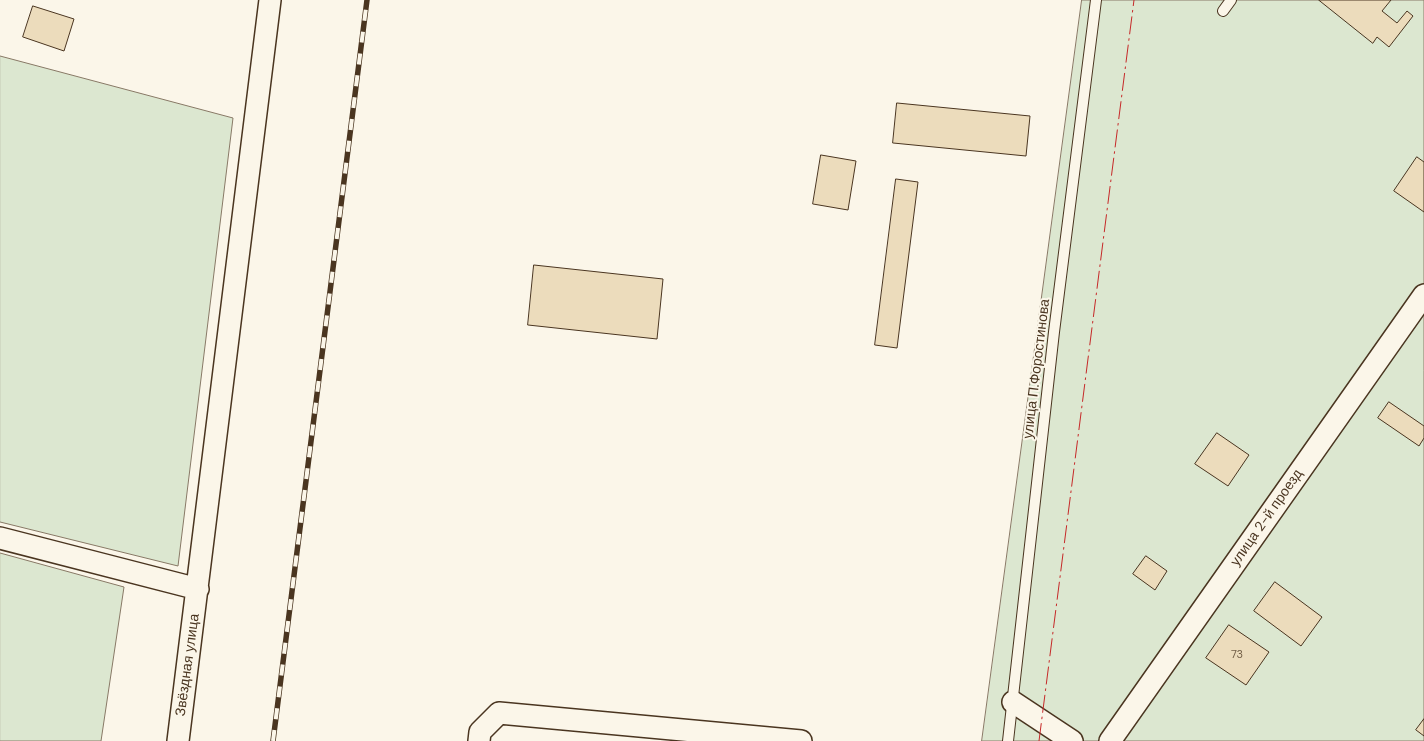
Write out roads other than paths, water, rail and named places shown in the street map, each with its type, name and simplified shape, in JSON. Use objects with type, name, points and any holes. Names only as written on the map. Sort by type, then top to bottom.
[{"type":"street","name":"Звёздная улица","points":[[178,741],[270,0]]},
{"type":"street","name":"улица 2-й проезд","points":[[1110,741],[1424,295]]},
{"type":"street","points":[[0,538],[198,589]]},
{"type":"street","points":[[1013,702],[1072,741]]},
{"type":"street","points":[[479,741],[480,732],[499,713],[723,737],[801,741]]},
{"type":"lane","name":"улица П.Форостинова","points":[[1008,741],[1054,332],[1096,0]]},
{"type":"lane","points":[[1223,11],[1231,0]]},
{"type":"railway","points":[[273,741],[367,0]]}]
